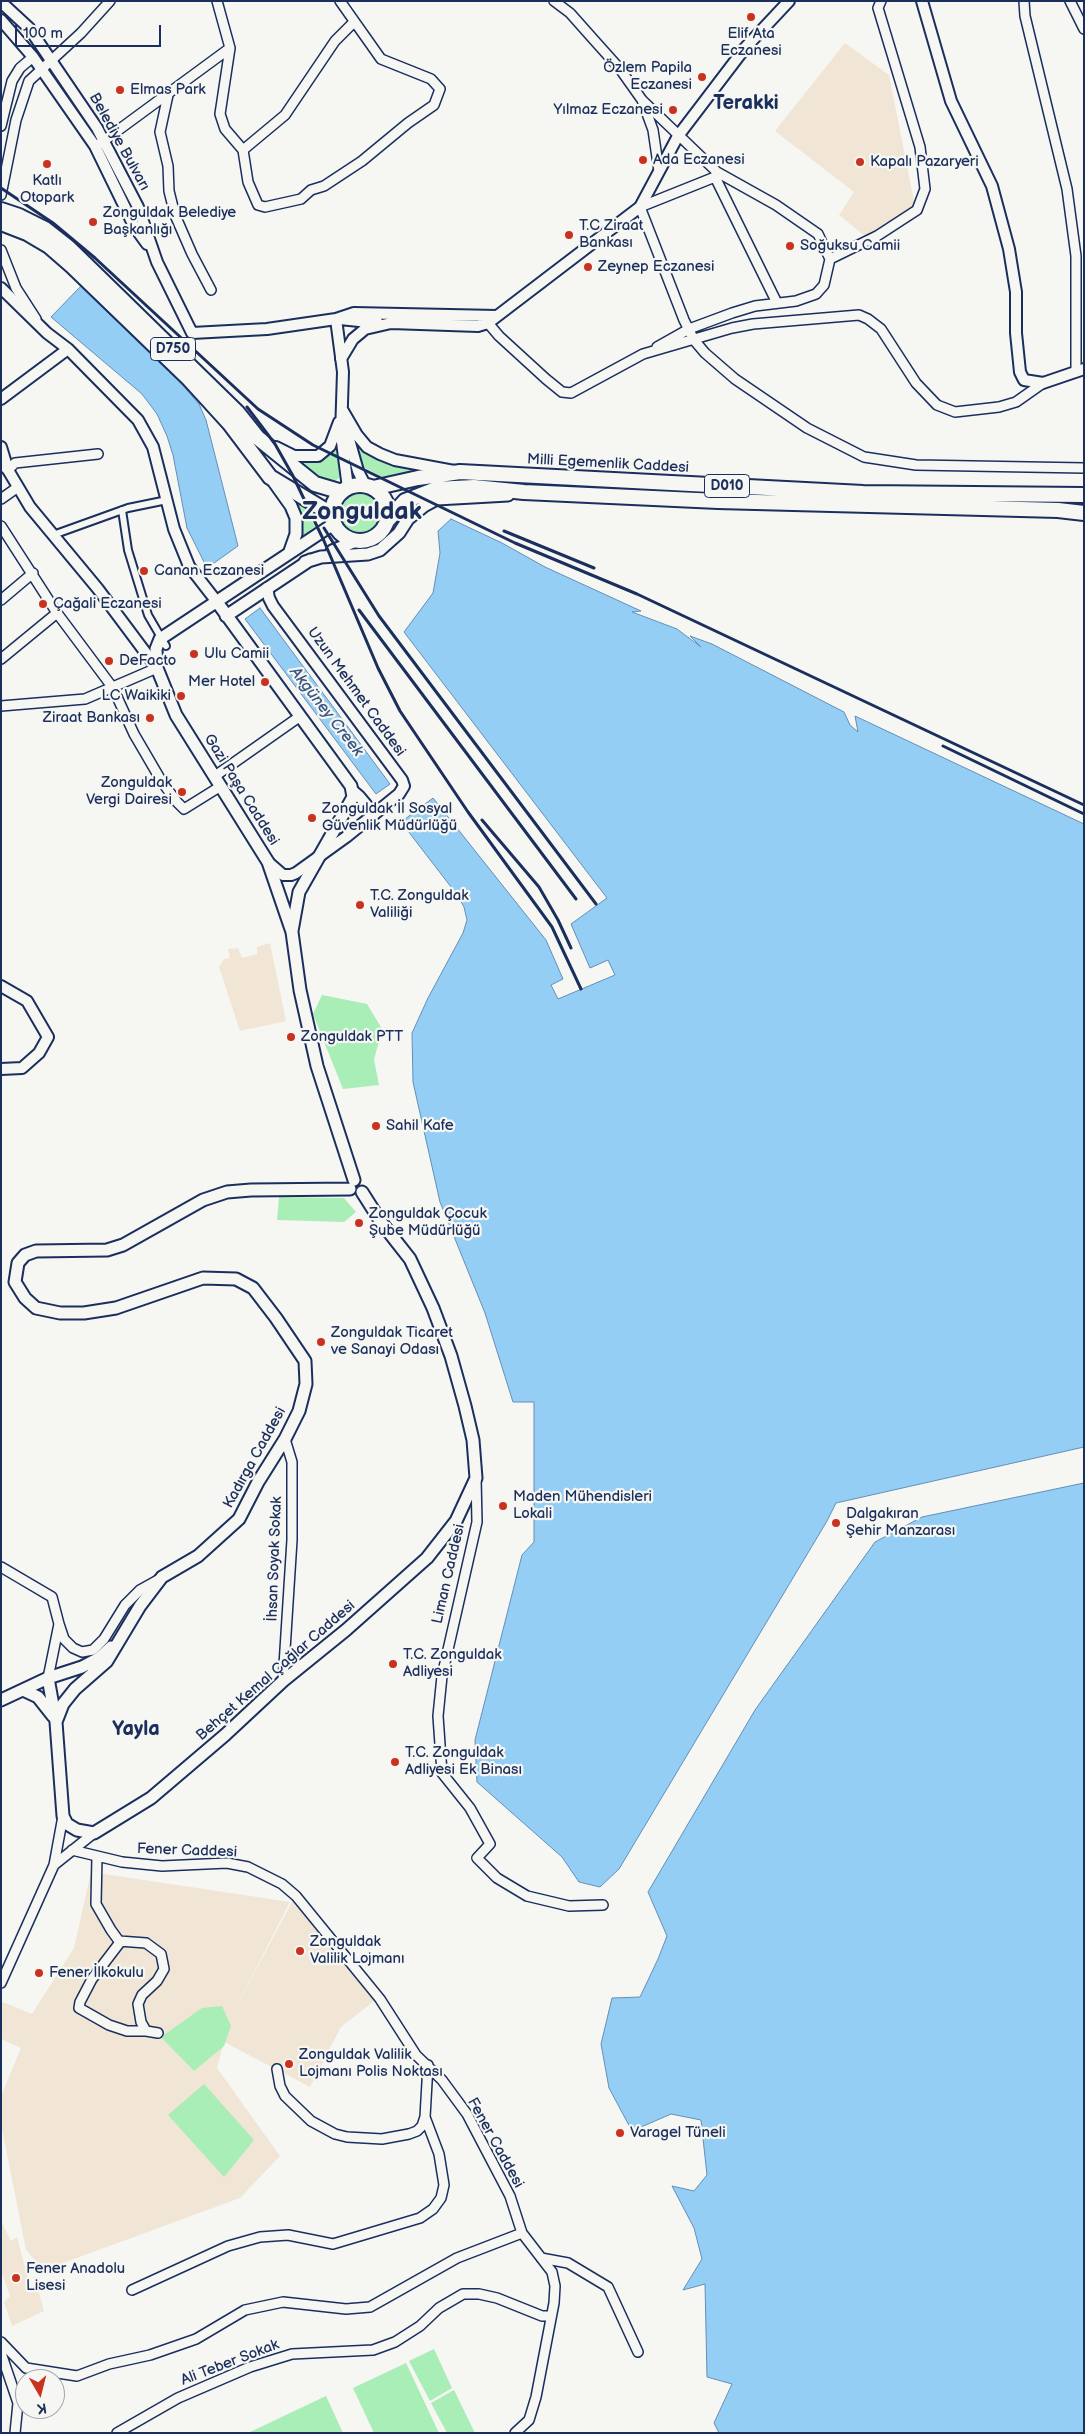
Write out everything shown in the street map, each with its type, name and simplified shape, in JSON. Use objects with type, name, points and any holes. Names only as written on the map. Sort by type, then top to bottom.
[{"type":"highway","name":"D750","points":[[1,210],[19,216],[45,229],[68,248],[238,413],[258,438],[315,484],[345,490]]},
{"type":"highway","name":"D750","points":[[1,223],[27,233],[50,246],[189,380],[230,424],[270,477],[334,519],[344,535],[358,540]]},
{"type":"highway","name":"Milli Egemenlik Caddesi","points":[[345,490],[460,472],[863,493],[1084,494]]},
{"type":"highway","points":[[369,486],[379,492],[388,506],[387,521]]},
{"type":"highway","name":"Milli Egemenlik Caddesi","points":[[358,540],[376,536],[405,500],[436,489],[474,487],[524,492],[718,501],[1058,510],[1084,513]]},
{"type":"highway","points":[[334,519],[336,499],[345,490]]},
{"type":"main road","points":[[270,477],[291,506],[296,518],[296,534],[290,551]]},
{"type":"main road","points":[[305,562],[321,556],[368,554],[380,550],[399,533],[408,519],[424,506],[437,499],[524,492]]},
{"type":"main road","points":[[157,668],[156,649],[164,642],[334,519]]},
{"type":"main road","points":[[226,616],[305,562],[358,540]]},
{"type":"main road","points":[[217,602],[351,786],[352,790],[353,797],[324,852],[299,892],[292,932]]},
{"type":"main road","name":"Gazi Paşa Caddesi","points":[[157,668],[176,715],[268,862],[292,932],[300,990],[317,1066],[352,1185]]},
{"type":"main road","name":"Liman Caddesi","points":[[352,1185],[355,1194],[362,1192],[381,1222],[410,1259],[433,1308],[451,1356],[465,1406],[473,1440],[476,1478]]},
{"type":"main road","name":"Kadırga Caddesi","points":[[56,1722],[63,1704],[75,1689],[107,1661],[140,1606],[162,1577],[198,1556],[239,1519],[258,1482],[285,1440],[299,1411],[306,1384],[305,1362],[253,1288],[236,1279],[203,1278],[116,1308],[84,1313],[44,1311],[36,1308],[25,1298],[15,1282],[18,1262],[25,1255],[36,1251],[107,1250],[123,1245],[203,1200],[227,1192],[352,1185]]},
{"type":"main road","name":"Behçet Kemal Çağlar Caddesi","points":[[94,1833],[151,1798],[427,1558],[456,1521],[476,1478]]},
{"type":"main road","points":[[1,1700],[48,1678],[82,1667],[99,1658],[120,1639]]},
{"type":"main road","points":[[48,1678],[56,1722],[63,1816],[67,1824],[77,1830],[94,1833]]},
{"type":"main road","points":[[23,1690],[38,1697],[49,1708],[56,1722]]},
{"type":"street","points":[[1,195],[23,94],[29,82],[110,1]]},
{"type":"street","points":[[217,1],[230,48],[220,114],[226,129],[243,150],[248,182],[258,205],[265,206],[285,204],[301,199],[311,190],[324,186],[362,161],[408,123],[434,105],[440,88],[432,80],[381,59],[340,1]]},
{"type":"street","points":[[554,1],[570,13],[620,69],[642,100],[716,175],[777,303]]},
{"type":"street","points":[[789,1],[745,48],[678,136],[640,207],[694,340],[705,353],[735,379],[786,415],[833,443],[864,458],[916,465],[1084,468]]},
{"type":"street","points":[[830,259],[877,236],[917,210],[925,189],[920,147],[878,8],[881,1]]},
{"type":"street","points":[[922,1],[951,101],[992,186],[1006,240],[1016,292],[1016,333],[1020,372],[1024,380],[1043,383]]},
{"type":"street","points":[[643,354],[753,324],[859,315],[881,329],[916,383],[937,405],[955,412],[999,407],[1016,402],[1043,383],[1080,371],[1076,256],[1067,189],[1025,16],[1024,1]]},
{"type":"street","points":[[1070,1],[1084,29]]},
{"type":"street","name":"Belediye Bulvarı","points":[[1,2],[29,28],[52,60],[100,143],[134,226],[153,252],[192,332],[267,329],[336,319]]},
{"type":"street","name":"Belediye Bulvarı","points":[[1,20],[33,57],[100,143]]},
{"type":"street","points":[[243,150],[285,115],[335,41],[354,22]]},
{"type":"street","points":[[100,143],[230,48]]},
{"type":"street","points":[[1,126],[12,81],[20,68],[33,57]]},
{"type":"street","points":[[168,95],[160,132],[168,166],[169,191],[175,215],[192,254],[211,290]]},
{"type":"street","points":[[642,100],[653,130],[659,171]]},
{"type":"street","points":[[336,319],[478,326],[488,323],[640,207],[716,175],[776,205],[818,234],[830,259],[824,284],[816,294],[796,301],[755,306],[689,329],[618,366],[577,391],[562,392],[499,336],[488,323]]},
{"type":"street","points":[[1,250],[16,288],[46,334]]},
{"type":"street","points":[[2,287],[46,334],[68,349],[138,420],[153,447],[174,529],[189,566],[217,602]]},
{"type":"street","points":[[336,319],[354,313],[497,316]]},
{"type":"street","points":[[336,319],[341,359],[343,412],[341,434],[345,490]]},
{"type":"street","points":[[341,359],[353,339],[365,329],[391,323]]},
{"type":"street","points":[[1,399],[68,349]]},
{"type":"street","points":[[258,438],[294,456],[318,456],[330,446],[343,412]]},
{"type":"street","points":[[343,412],[367,447],[380,454],[395,460],[439,466],[460,472]]},
{"type":"street","points":[[343,412],[351,448],[369,486]]},
{"type":"street","name":"Gazi Paşa Caddesi","points":[[1,447],[5,466],[30,507],[157,668]]},
{"type":"street","points":[[5,466],[16,463],[98,454]]},
{"type":"street","points":[[1,499],[18,487]]},
{"type":"street","points":[[53,535],[122,510],[167,500]]},
{"type":"street","points":[[122,510],[128,550],[148,615],[164,642]]},
{"type":"street","points":[[1,526],[33,573],[57,614],[113,688],[134,734],[162,782],[184,809],[221,786]]},
{"type":"street","points":[[1,600],[33,573]]},
{"type":"street","name":"Uzun Mehmet Caddesi","points":[[267,588],[273,606],[402,780],[404,786],[399,794],[291,875],[283,874],[268,862]]},
{"type":"street","points":[[1,659],[57,614]]},
{"type":"street","points":[[1,706],[85,699],[157,668]]},
{"type":"street","points":[[214,776],[299,717]]},
{"type":"street","points":[[352,790],[377,811]]},
{"type":"street","points":[[1,986],[27,1001],[48,1037],[39,1053],[22,1068],[1,1069]]},
{"type":"street","name":"İhsan Soyak Sokak","points":[[283,1682],[292,1540],[292,1462],[285,1440]]},
{"type":"street","name":"Liman Caddesi","points":[[476,1478],[477,1522],[442,1676],[438,1716],[442,1773],[470,1808],[490,1844],[477,1858],[497,1878],[527,1896],[569,1906],[603,1906]]},
{"type":"street","points":[[1,1567],[52,1597],[64,1639],[73,1648],[82,1652],[93,1650],[104,1639],[125,1605],[140,1590],[162,1577]]},
{"type":"street","points":[[48,1678],[59,1624]]},
{"type":"street","points":[[1,1983],[54,1864],[63,1816]]},
{"type":"street","points":[[54,1864],[94,1833]]},
{"type":"street","name":"Fener Caddesi","points":[[72,1850],[122,1862],[162,1866],[227,1863],[248,1867],[282,1884],[296,1896],[380,1999],[416,2055],[442,2080],[466,2114],[510,2196],[522,2232],[552,2272],[555,2286],[551,2316],[529,2420],[515,2433]]},
{"type":"street","points":[[97,1856],[96,1904],[111,1930],[121,1942],[146,1943],[161,1954],[164,1969],[157,1981],[142,1995],[138,2004],[141,2022],[146,2031]]},
{"type":"street","points":[[121,1942],[92,1979],[80,2002],[79,2008],[109,2024],[127,2030],[158,2032]]},
{"type":"street","points":[[277,2069],[280,2086],[296,2109],[310,2121],[335,2134],[360,2138],[396,2137],[417,2131],[422,2126],[425,2117],[428,2065]]},
{"type":"street","points":[[132,2290],[228,2246],[260,2238],[288,2235],[333,2244],[420,2218],[433,2209],[441,2198],[444,2185],[439,2154],[425,2117]]},
{"type":"street","points":[[1,2342],[26,2368],[76,2376],[109,2364],[150,2355],[196,2339],[245,2310],[283,2302],[346,2309],[370,2307],[457,2258],[522,2232]]},
{"type":"street","points":[[541,2258],[568,2263],[608,2287],[638,2352]]},
{"type":"street","name":"Ali Teber Sokak","points":[[118,2433],[178,2398],[250,2367],[292,2354],[373,2350],[395,2342],[463,2294],[479,2294],[497,2298],[542,2316],[551,2316]]},
{"type":"street","points":[[1,2353],[18,2403],[15,2433]]},
{"type":"shaded area","name":"Kapalı Pazaryeri","points":[[845,43],[889,75],[915,206],[865,236],[839,215],[854,192],[775,131]]},
{"type":"shaded area","points":[[270,943],[286,1021],[240,1031],[219,967],[224,959],[230,958],[228,949],[238,948],[242,958],[257,954],[257,947]]},
{"type":"shaded area","points":[[91,1872],[290,1902],[233,2013],[293,1900],[374,2001],[341,2027],[310,2087],[224,2042],[217,2068],[280,2156],[240,2198],[44,2270],[26,2250],[1,2124],[1,2096],[21,2048],[1,2039],[1,2006],[3,2002],[32,2014],[74,1948]]},
{"type":"shaded area","name":"Fener Anadolu Lisesi","points":[[1,2221],[11,2241],[17,2237],[30,2286],[37,2286],[44,2311],[12,2326],[4,2302],[10,2296],[1,2271]]},
{"type":"green space","points":[[354,441],[382,460],[426,469],[385,478],[359,465]]},
{"type":"green space","points":[[338,446],[341,471],[339,478],[335,481],[328,481],[300,464],[319,461]]},
{"type":"green space","points":[[355,490],[365,490],[377,496],[382,504],[382,522],[377,530],[369,535],[355,536],[347,533],[340,526],[337,518],[337,508],[340,500],[347,493]]},
{"type":"green space","points":[[293,501],[303,505],[315,527],[301,537],[303,529],[302,518]]},
{"type":"green space","points":[[322,995],[367,1004],[382,1029],[374,1060],[379,1085],[343,1089],[313,1014]]},
{"type":"green space","points":[[279,1197],[344,1198],[356,1212],[344,1222],[277,1220]]},
{"type":"green space","points":[[222,2006],[231,2026],[224,2046],[194,2071],[161,2037],[202,2008]]},
{"type":"green space","points":[[204,2084],[254,2140],[224,2177],[168,2115]]},
{"type":"green space","points":[[434,2349],[452,2388],[430,2401],[409,2361]]},
{"type":"green space","points":[[406,2363],[439,2433],[374,2433],[353,2388]]},
{"type":"green space","points":[[454,2390],[475,2433],[447,2433],[431,2403]]},
{"type":"green space","points":[[326,2396],[343,2433],[248,2433]]},
{"type":"water","points":[[81,286],[179,381],[199,404],[206,420],[238,546],[207,568],[187,528],[173,455],[157,414],[142,394],[51,317]]},
{"type":"water","points":[[451,519],[502,543],[545,567],[641,611],[632,612],[677,629],[701,647],[690,636],[712,644],[844,712],[850,725],[858,732],[855,716],[1084,824],[1084,1447],[836,1503],[619,1869],[600,1887],[579,1882],[562,1857],[477,1782],[475,1740],[522,1555],[534,1542],[534,1402],[513,1402],[485,1313],[440,1202],[413,1082],[412,1033],[428,998],[463,933],[467,920],[464,907],[458,896],[401,822],[433,798],[546,940],[563,979],[551,985],[558,999],[615,975],[608,960],[590,968],[571,924],[607,898],[404,632],[433,593],[440,553],[438,531]]},
{"type":"water","name":"Akgüney Creek","points":[[260,608],[390,784],[376,794],[245,619]]},
{"type":"water","points":[[1084,1483],[1084,2433],[719,2433],[714,2423],[732,2384],[707,2377],[705,2284],[683,2290],[702,2259],[694,2228],[672,2186],[694,2191],[707,2175],[701,2120],[671,2114],[632,2131],[609,2088],[601,2044],[612,1998],[640,1997],[667,1936],[648,1892],[755,1710],[875,1542],[922,1517]]},
{"type":"railway","points":[[1,188],[53,223],[95,258],[258,409],[313,445],[515,543],[637,594],[1084,805]]},
{"type":"railway","points":[[247,407],[275,444],[293,476],[324,541],[378,668],[400,711],[468,812],[552,927],[581,989]]},
{"type":"railway","points":[[324,528],[379,616],[596,904]]},
{"type":"railway","points":[[504,531],[594,568]]},
{"type":"railway","points":[[359,610],[576,899]]},
{"type":"railway","points":[[943,746],[1084,814]]},
{"type":"railway","points":[[482,820],[539,887],[571,948]]},
{"type":"place","name":"Elif Ata Eczanesi","points":[[751,17]]},
{"type":"place","name":"Özlem Papila Eczanesi","points":[[702,77]]},
{"type":"place","name":"Elmas Park","points":[[120,90]]},
{"type":"place","name":"Yılmaz Eczanesi","points":[[673,110]]},
{"type":"place","name":"Ada Eczanesi","points":[[643,160]]},
{"type":"place","name":"Kapalı Pazaryeri","points":[[860,162]]},
{"type":"place","name":"Katlı Otopark","points":[[47,164]]},
{"type":"place","name":"Zonguldak Belediye Başkanlığı","points":[[93,222]]},
{"type":"place","name":"T.C Ziraat Bankası","points":[[569,235]]},
{"type":"place","name":"Soğuksu Camii","points":[[790,246]]},
{"type":"place","name":"Zeynep Eczanesi","points":[[588,267]]},
{"type":"place","name":"Canan Eczanesi","points":[[144,571]]},
{"type":"place","name":"Çağali Eczanesi","points":[[43,604]]},
{"type":"place","name":"Ulu Camii","points":[[194,654]]},
{"type":"place","name":"DeFacto","points":[[109,661]]},
{"type":"place","name":"Mer Hotel","points":[[265,682]]},
{"type":"place","name":"LC Waikiki","points":[[181,696]]},
{"type":"place","name":"Ziraat Bankası","points":[[150,718]]},
{"type":"place","name":"Zonguldak Vergi Dairesi","points":[[182,792]]},
{"type":"place","name":"Zonguldak İl Sosyal Güvenlik Müdürlüğü","points":[[312,818]]},
{"type":"place","name":"T.C. Zonguldak Valiliği","points":[[360,905]]},
{"type":"place","name":"Zonguldak PTT","points":[[291,1037]]},
{"type":"place","name":"Sahil Kafe","points":[[376,1126]]},
{"type":"place","name":"Zonguldak Çocuk Şube Müdürlüğü","points":[[359,1223]]},
{"type":"place","name":"Zonguldak Ticaret ve Sanayi Odası","points":[[321,1342]]},
{"type":"place","name":"Maden Mühendisleri Lokali","points":[[503,1506]]},
{"type":"place","name":"Dalgakıran Şehir Manzarası","points":[[836,1523]]},
{"type":"place","name":"T.C. Zonguldak Adliyesi","points":[[393,1664]]},
{"type":"place","name":"T.C. Zonguldak Adliyesi Ek Binası","points":[[395,1762]]},
{"type":"place","name":"Zonguldak Valilik Lojmanı","points":[[300,1951]]},
{"type":"place","name":"Fener İlkokulu","points":[[39,1973]]},
{"type":"place","name":"Zonguldak Valilik Lojmanı Polis Noktası","points":[[289,2064]]},
{"type":"place","name":"Varagel Tüneli","points":[[620,2133]]},
{"type":"place","name":"Fener Anadolu Lisesi","points":[[16,2278]]},
{"type":"district","name":"Terakki","points":[[746,104]]},
{"type":"district","name":"Zonguldak","points":[[362,513]]},
{"type":"district","name":"Yayla","points":[[136,1730]]}]
